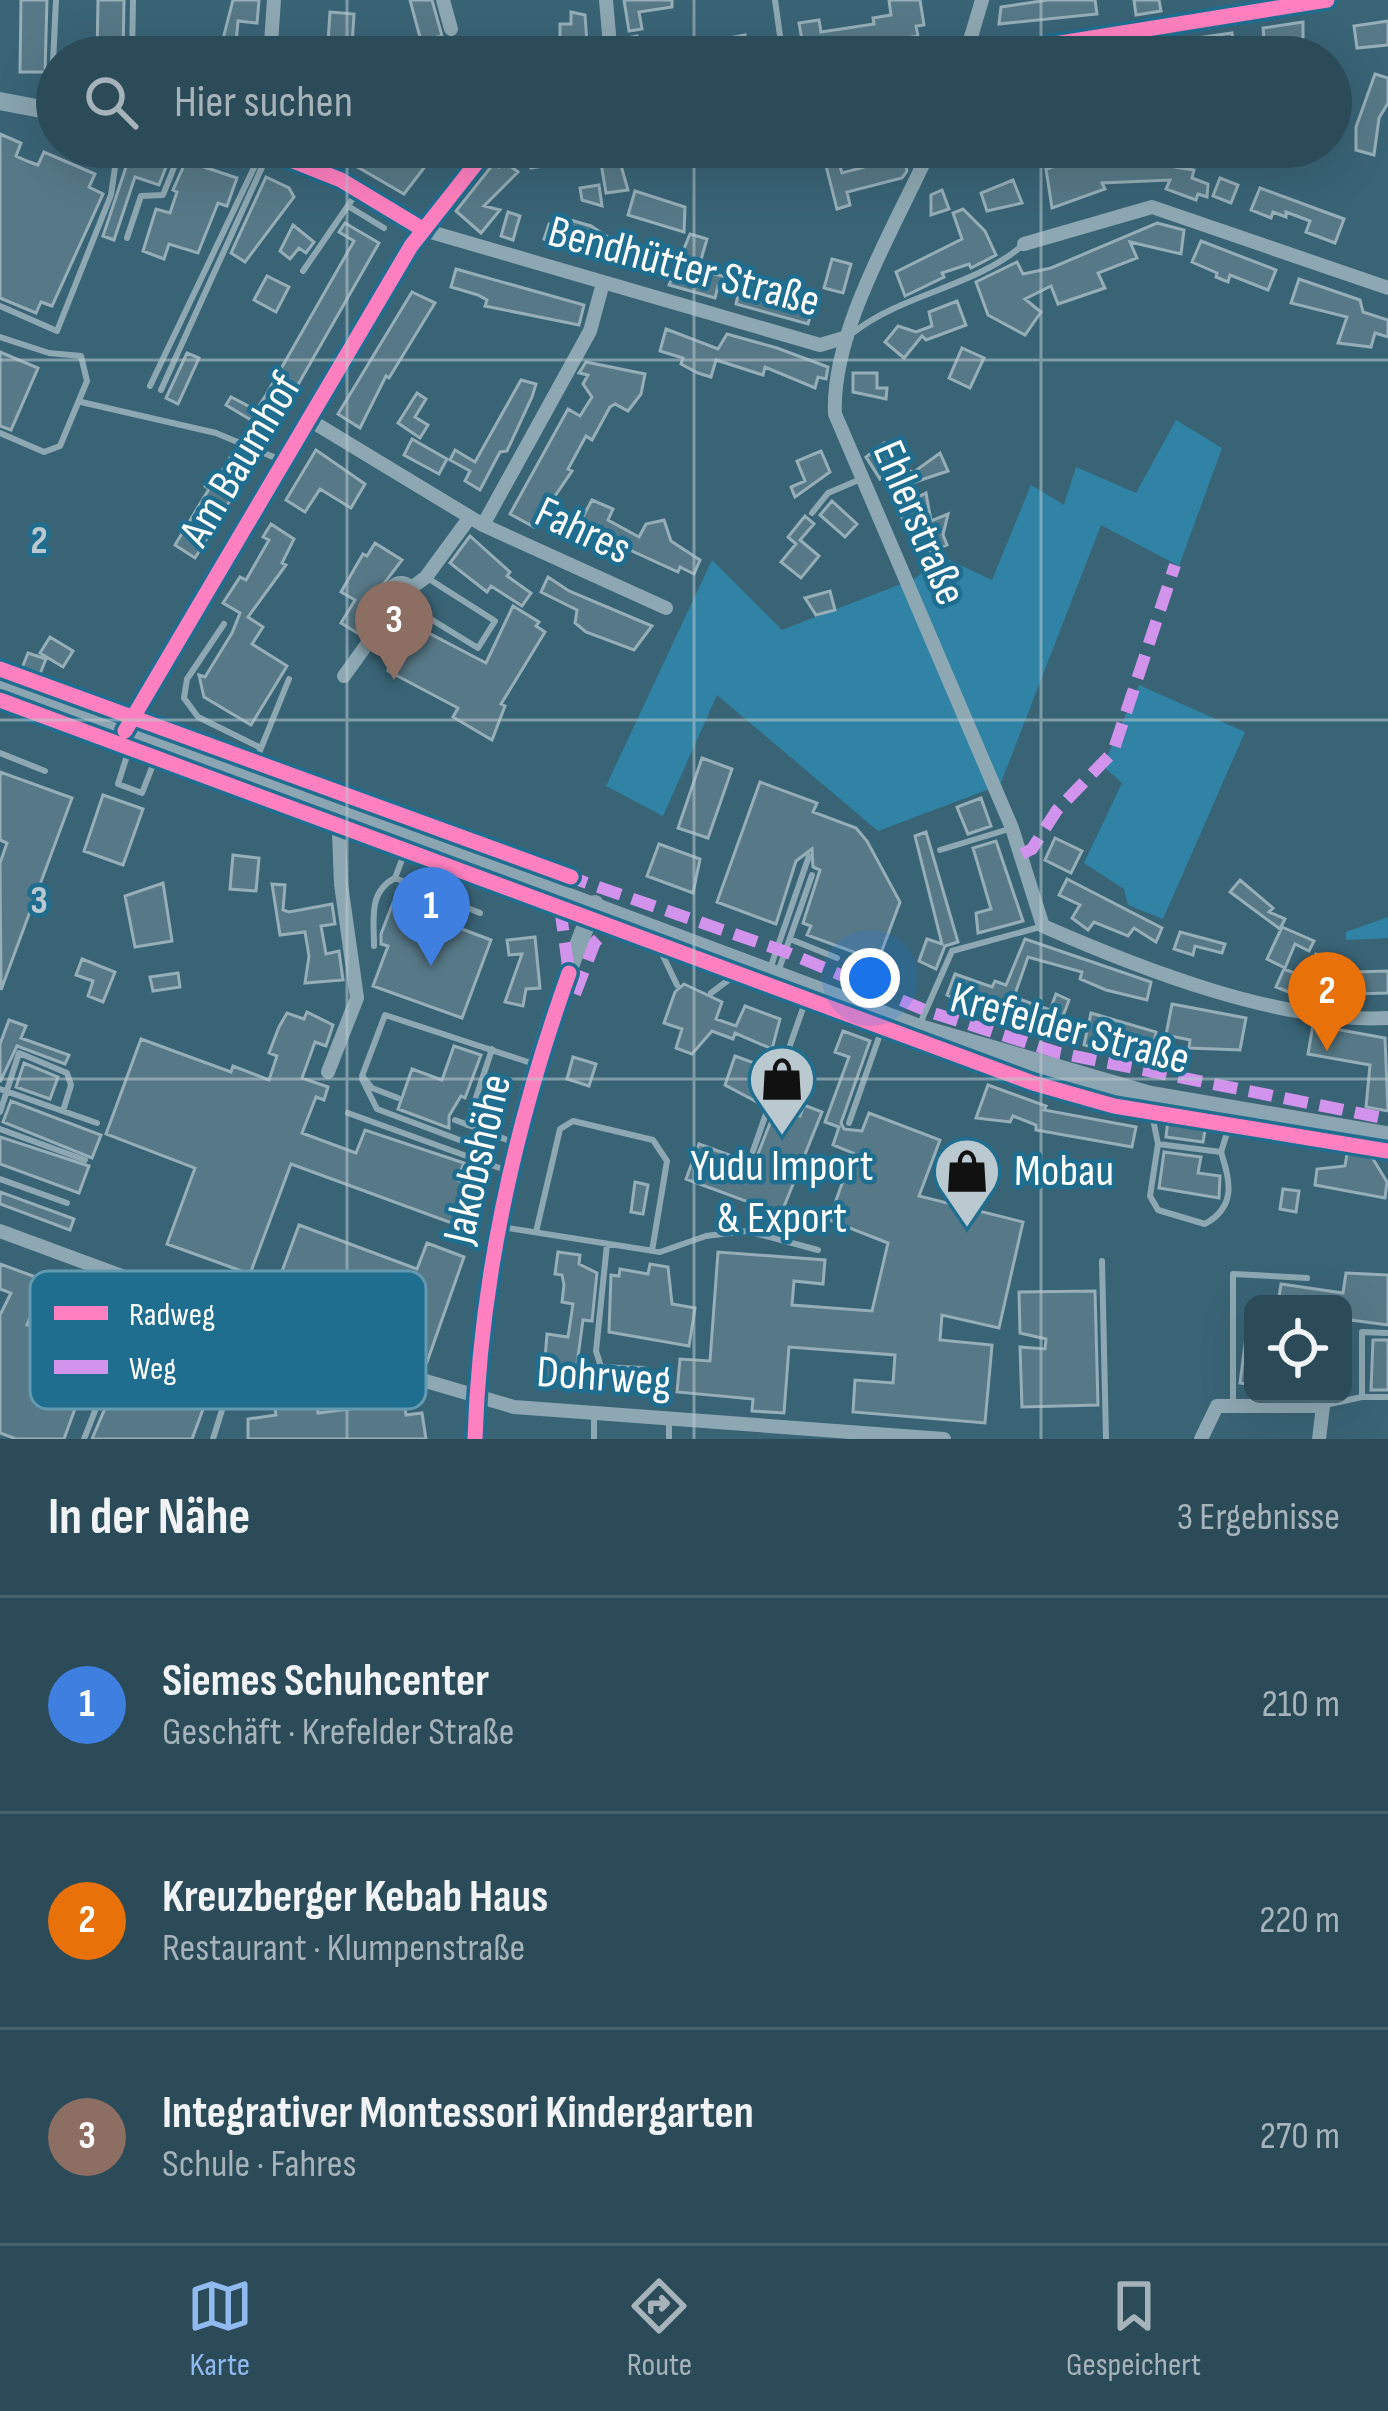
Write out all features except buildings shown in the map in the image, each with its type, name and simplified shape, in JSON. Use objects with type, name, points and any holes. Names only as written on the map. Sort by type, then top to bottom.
[{"type":"main road","name":"Krefelder Straße","points":[[0,686],[596,904],[886,1017],[981,1060],[1149,1096],[1388,1137]]},
{"type":"street","points":[[271,36],[274,0]]},
{"type":"street","points":[[443,0],[451,29]]},
{"type":"street","points":[[606,0],[609,36]]},
{"type":"street","points":[[974,36],[982,0]]},
{"type":"street","points":[[1101,36],[1327,0]]},
{"type":"street","points":[[0,101],[36,108]]},
{"type":"street","points":[[299,168],[424,230],[473,168]]},
{"type":"street","name":"Ehlerstraße","points":[[922,168],[847,338],[836,372],[835,414],[1012,828],[1043,926]]},
{"type":"street","name":"Bendhütter Straße","points":[[1024,244],[1152,208],[1388,288]]},
{"type":"street","name":"Bendhütter Straße","points":[[424,230],[820,345],[847,338]]},
{"type":"street","name":"Am Baumhof","points":[[129,732],[283,461],[424,230]]},
{"type":"street","points":[[477,521],[590,331],[602,283]]},
{"type":"street","name":"Fahres","points":[[308,419],[477,521],[667,608]]},
{"type":"street","name":"Fahres","points":[[344,676],[404,599],[477,521]]},
{"type":"street","points":[[328,1072],[358,998],[340,884],[338,808]]},
{"type":"street","name":"Jakobshöhe","points":[[475,1439],[485,1291],[510,1172],[508,1140],[596,904]]},
{"type":"street","points":[[1043,926],[1272,1004],[1335,1017],[1388,1018]]},
{"type":"street","name":"Dohrweg","points":[[0,1231],[107,1271]]},
{"type":"street","name":"Dohrweg","points":[[426,1381],[514,1407],[944,1439]]},
{"type":"street","points":[[1201,1439],[1217,1406],[1324,1406],[1319,1439]]},
{"type":"lane","points":[[55,36],[56,0]]},
{"type":"lane","points":[[133,0],[133,36]]},
{"type":"lane","points":[[775,0],[781,36]]},
{"type":"lane","points":[[0,306],[57,331],[111,195],[115,168]]},
{"type":"lane","points":[[127,238],[141,196],[164,195],[174,168]]},
{"type":"lane","points":[[150,386],[254,168]]},
{"type":"lane","points":[[160,390],[254,168]]},
{"type":"lane","points":[[304,271],[353,198],[384,228]]},
{"type":"lane","name":"Bendhütter Straße","points":[[847,338],[886,312],[1001,264],[1024,244]]},
{"type":"lane","points":[[0,337],[49,353],[81,356],[87,366],[81,402],[60,446],[44,452],[0,433]]},
{"type":"lane","points":[[81,402],[216,433],[283,461]]},
{"type":"lane","points":[[812,513],[828,493],[861,479]]},
{"type":"lane","points":[[404,599],[478,648],[495,621],[425,577]]},
{"type":"lane","points":[[224,624],[187,679],[184,698],[198,717],[259,747]]},
{"type":"lane","points":[[250,776],[290,679]]},
{"type":"lane","points":[[129,732],[118,784],[142,793],[161,744]]},
{"type":"lane","points":[[0,753],[45,771]]},
{"type":"lane","points":[[940,850],[1012,828]]},
{"type":"lane","points":[[374,946],[374,900],[379,889],[395,878],[411,836]]},
{"type":"lane","points":[[773,974],[809,856]]},
{"type":"lane","points":[[773,974],[812,875]]},
{"type":"lane","points":[[395,878],[480,913]]},
{"type":"lane","points":[[917,1034],[952,951],[1043,926]]},
{"type":"lane","points":[[649,927],[677,986]]},
{"type":"lane","points":[[790,939],[837,958]]},
{"type":"lane","points":[[711,993],[747,964]]},
{"type":"lane","points":[[753,1151],[810,988]]},
{"type":"lane","points":[[508,1140],[481,1148],[377,1109],[362,1076],[385,1015],[537,1065]]},
{"type":"lane","points":[[849,1123],[886,1017]]},
{"type":"lane","points":[[467,1125],[492,1049]]},
{"type":"lane","points":[[0,1112],[3,1090],[19,1053],[67,1072],[71,1085],[63,1111]]},
{"type":"lane","points":[[362,1076],[372,1088],[398,1098]]},
{"type":"lane","points":[[3,1090],[97,1123]]},
{"type":"lane","points":[[1149,1096],[1158,1144],[1150,1196],[1158,1210],[1205,1224],[1225,1208],[1232,1187],[1221,1152],[1234,1110]]},
{"type":"lane","points":[[348,1112],[510,1172]]},
{"type":"lane","points":[[455,1120],[508,1140]]},
{"type":"lane","points":[[536,1232],[560,1129],[573,1121],[653,1140],[667,1161],[652,1251]]},
{"type":"lane","points":[[0,1130],[85,1160]]},
{"type":"lane","points":[[1158,1144],[1221,1152]]},
{"type":"lane","points":[[0,1179],[67,1203]]},
{"type":"lane","points":[[498,1226],[652,1251],[747,1232],[818,1250]]},
{"type":"lane","points":[[607,1244],[596,1351],[601,1366],[644,1369]]},
{"type":"lane","points":[[1102,1262],[1106,1439]]},
{"type":"lane","points":[[1233,1406],[1233,1274],[1307,1278]]},
{"type":"lane","points":[[1362,1396],[1362,1332],[1388,1334]]},
{"type":"lane","points":[[1324,1406],[1362,1396],[1388,1397]]},
{"type":"lane","points":[[85,1439],[97,1409]]},
{"type":"lane","points":[[213,1439],[222,1409]]},
{"type":"lane","points":[[594,1413],[594,1439]]},
{"type":"lane","points":[[669,1418],[669,1439]]},
{"type":"shaded area","points":[[1176,420],[1222,448],[1179,566],[1101,525],[1000,785],[878,831],[717,695],[663,816],[606,786],[712,560],[782,630],[914,579],[943,557],[992,580],[1031,485],[1064,505],[1076,467],[1136,493]]},
{"type":"shaded area","points":[[1139,685],[1245,732],[1163,919],[1128,905],[1124,889],[1084,863],[1122,783],[1103,766]]},
{"type":"shaded area","points":[[1388,917],[1388,938],[1346,940],[1346,932]]},
{"type":"marked path","points":[[1022,854],[1032,849],[1057,810],[1113,752],[1175,565]]},
{"type":"marked path","points":[[564,875],[786,952],[927,1011],[1059,1053],[1388,1119]]},
{"type":"marked path","points":[[560,907],[569,973]]},
{"type":"marked path","points":[[575,994],[595,942],[612,926]]},
{"type":"cycle path","points":[[1103,36],[1327,0]]},
{"type":"cycle path","points":[[311,168],[341,180],[424,230]]},
{"type":"cycle path","points":[[125,731],[411,246],[472,168]]},
{"type":"cycle path","points":[[0,669],[571,877]]},
{"type":"cycle path","points":[[0,700],[1033,1083],[1114,1106],[1388,1151]]},
{"type":"cycle path","points":[[475,1439],[484,1320],[504,1202],[532,1087],[569,973]]},
{"type":"place","name":"Integrativer Montessori Kindergarten","points":[[394,680]]},
{"type":"place","name":"Siemes Schuhcenter","points":[[431,966]]},
{"type":"place","name":"Kreuzberger Kebab Haus","points":[[1327,1051]]},
{"type":"place","name":"Yudu Import & Export","points":[[782,1138]]},
{"type":"place","name":"Mobau","points":[[967,1230]]}]
